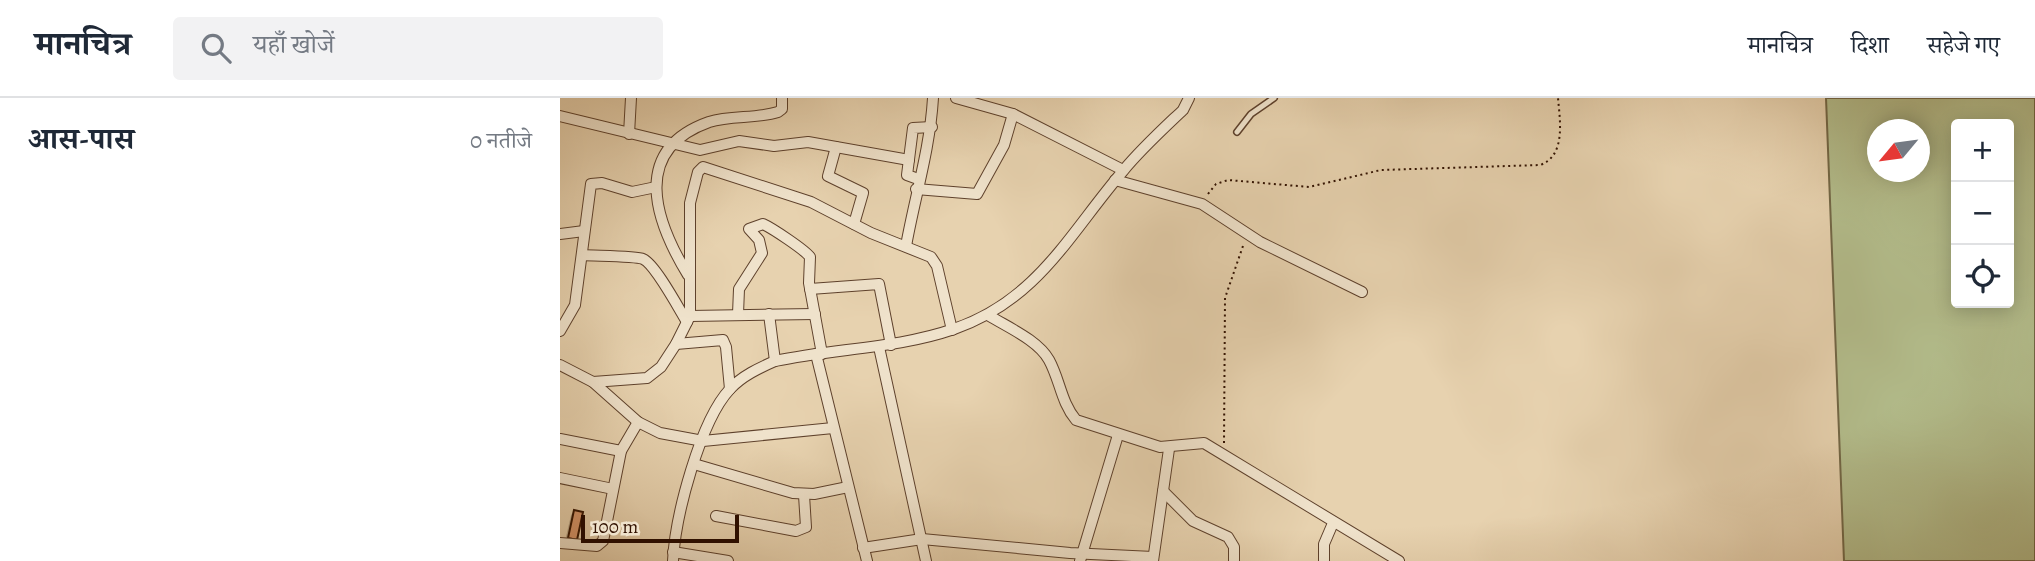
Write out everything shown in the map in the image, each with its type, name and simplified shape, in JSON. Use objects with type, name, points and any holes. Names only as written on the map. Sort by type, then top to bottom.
[{"type":"street","points":[[629,134],[631,98]]},
{"type":"street","points":[[690,278],[665,235],[656,187],[662,159],[670,145],[709,122],[778,112],[782,109],[782,98]]},
{"type":"street","points":[[927,98],[940,98]]},
{"type":"street","points":[[906,246],[917,184],[930,145],[933,98]]},
{"type":"street","points":[[957,98],[1013,114],[1123,170]]},
{"type":"street","points":[[728,561],[673,556],[680,511],[694,464],[716,409],[730,389],[758,368],[775,361],[891,345],[952,330],[988,315],[1021,294],[1038,277],[1123,170],[1182,110],[1189,98]]},
{"type":"street","points":[[932,127],[913,128],[907,175],[917,184],[977,194],[1004,145],[1013,114]]},
{"type":"street","points":[[560,116],[670,145],[704,150],[744,141],[774,146],[807,142],[909,160]]},
{"type":"street","points":[[836,146],[828,176],[863,193],[853,224]]},
{"type":"street","points":[[593,382],[647,378],[661,368],[688,319],[690,203],[704,150]]},
{"type":"street","points":[[700,168],[811,202],[936,261],[952,330]]},
{"type":"street","points":[[1115,180],[1202,204],[1247,235],[1362,292]]},
{"type":"street","points":[[560,331],[575,305],[591,184],[602,183],[632,192],[656,187]]},
{"type":"street","points":[[738,314],[739,289],[762,253],[759,240],[750,233],[752,225],[763,224],[779,231],[793,246],[808,253],[819,354],[834,428],[867,561]]},
{"type":"street","points":[[560,234],[584,231]]},
{"type":"street","points":[[582,255],[634,257],[647,261],[688,319]]},
{"type":"street","points":[[810,289],[879,284],[891,345]]},
{"type":"street","points":[[688,319],[738,314],[815,314]]},
{"type":"street","points":[[769,314],[775,361]]},
{"type":"street","points":[[988,315],[1040,348],[1049,359],[1064,401],[1076,420],[1169,449],[1205,443],[1399,561]]},
{"type":"street","points":[[676,344],[723,340],[730,389]]},
{"type":"street","points":[[879,347],[926,561]]},
{"type":"street","points":[[560,365],[593,382],[638,422],[660,433],[703,441],[834,428]]},
{"type":"street","points":[[560,542],[597,547],[605,534],[621,451],[638,422]]},
{"type":"street","points":[[1082,557],[1118,435]]},
{"type":"street","points":[[560,439],[621,451]]},
{"type":"street","points":[[863,548],[922,539],[1082,557],[1153,559],[1169,449]]},
{"type":"street","points":[[694,464],[804,495],[848,487]]},
{"type":"street","points":[[560,478],[613,489]]},
{"type":"street","points":[[1163,491],[1194,521],[1228,537],[1234,547],[1234,561]]},
{"type":"street","points":[[716,516],[796,531],[803,529],[808,522],[804,495]]},
{"type":"street","points":[[1325,561],[1324,544],[1333,523]]},
{"type":"lane","points":[[1237,132],[1251,114],[1275,98]]},
{"type":"path","points":[[1202,204],[1216,184],[1228,180],[1309,187],[1381,170],[1540,165],[1549,162],[1555,155],[1560,127],[1559,98]]},
{"type":"path","points":[[1225,456],[1222,407],[1225,298],[1247,235]]},
{"type":"green space","points":[[1826,98],[2035,98],[2035,561],[1844,561]]},
{"type":"building","points":[[574,510],[583,512],[577,540],[568,538]]}]
